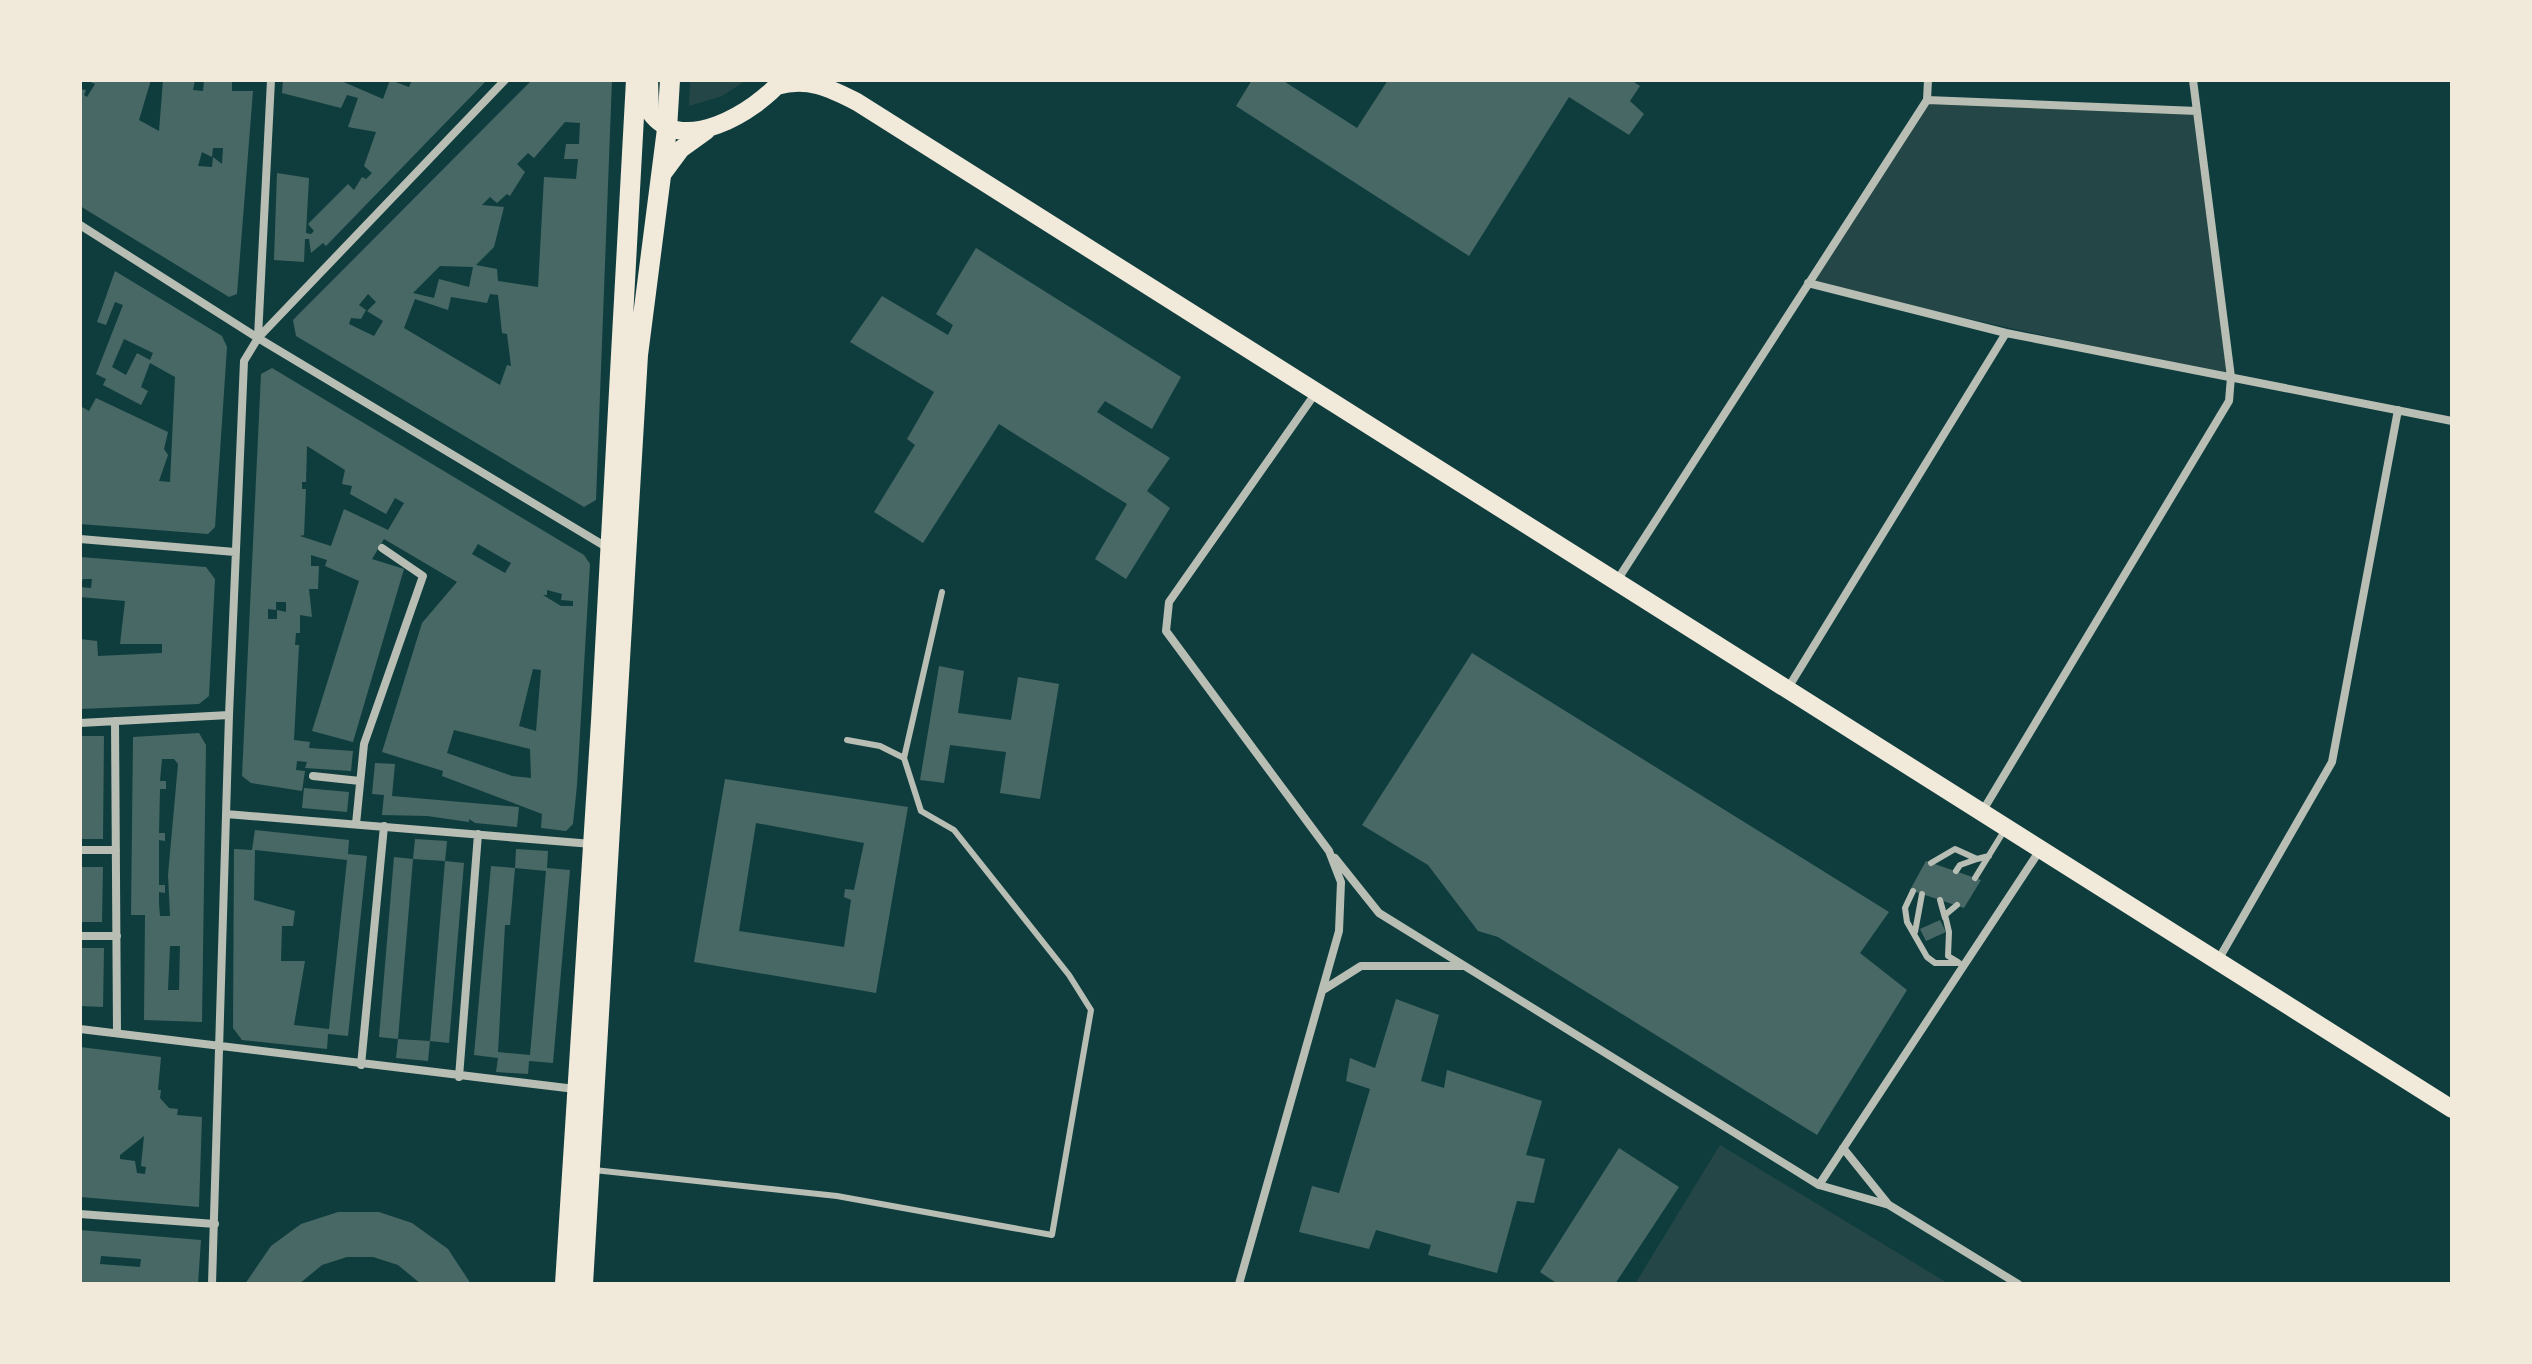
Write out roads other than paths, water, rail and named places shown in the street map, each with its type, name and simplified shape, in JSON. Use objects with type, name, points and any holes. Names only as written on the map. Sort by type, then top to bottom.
[{"type":"highway","points":[[583,1284],[590,1169],[586,1090],[592,844],[636,80]]},
{"type":"highway","points":[[565,1284],[586,1090],[628,553],[638,355],[667,129],[670,80]]},
{"type":"main road","points":[[649,80],[650,112],[667,129],[681,132],[714,125]]},
{"type":"main road","points":[[840,80],[857,102]]},
{"type":"main road","points":[[661,176],[681,149],[779,83],[807,82],[830,88],[857,102],[1618,579],[2216,963],[2452,1109]]},
{"type":"street","points":[[258,338],[271,80]]},
{"type":"street","points":[[212,1284],[229,715],[244,361],[258,338],[505,80]]},
{"type":"street","points":[[1618,579],[1927,100],[1928,80]]},
{"type":"street","points":[[1982,812],[2229,401],[2231,377],[2193,80]]},
{"type":"street","points":[[1927,100],[2197,111]]},
{"type":"street","points":[[80,225],[258,338],[608,548],[628,553]]},
{"type":"street","points":[[1808,283],[2006,333],[2452,421]]},
{"type":"street","points":[[1788,688],[2006,333]]},
{"type":"street","points":[[1318,390],[1169,602],[1166,631],[1329,851],[1379,913],[1819,1185],[1889,1205],[2018,1284]]},
{"type":"street","points":[[2216,963],[2332,762],[2398,410]]},
{"type":"street","points":[[80,539],[235,552]]},
{"type":"street","points":[[356,824],[364,744],[423,576],[382,548]]},
{"type":"street","points":[[80,723],[229,715]]},
{"type":"street","points":[[115,721],[117,1033]]},
{"type":"street","points":[[313,776],[360,781]]},
{"type":"street","points":[[226,814],[592,844]]},
{"type":"street","points":[[361,1065],[384,826]]},
{"type":"street","points":[[459,1077],[478,834]]},
{"type":"street","points":[[80,850],[116,850]]},
{"type":"street","points":[[1819,1185],[1963,962],[2040,850]]},
{"type":"street","points":[[1239,1284],[1339,931],[1341,882],[1329,851]]},
{"type":"street","points":[[80,936],[117,936]]},
{"type":"street","points":[[1322,990],[1361,966],[1464,966]]},
{"type":"street","points":[[80,1029],[586,1090]]},
{"type":"street","points":[[1843,1148],[1889,1205]]},
{"type":"street","points":[[80,1214],[215,1224]]},
{"type":"lane","points":[[590,1169],[837,1196],[1052,1235],[1091,1010],[1069,975],[954,830],[921,811],[904,758],[942,592]]},
{"type":"lane","points":[[847,740],[880,746],[904,758]]},
{"type":"lane","points":[[1975,878],[2006,828]]},
{"type":"lane","points":[[1934,864],[1955,849],[1977,859]]},
{"type":"lane","points":[[1956,871],[1960,865],[1989,856]]},
{"type":"lane","points":[[1913,891],[1905,908],[1927,957],[1935,963],[1963,962]]},
{"type":"lane","points":[[1915,935],[1922,894]]},
{"type":"lane","points":[[1940,900],[1949,932],[1948,956],[1963,962]]},
{"type":"lane","points":[[1945,920],[1945,915],[1957,905]]}]
